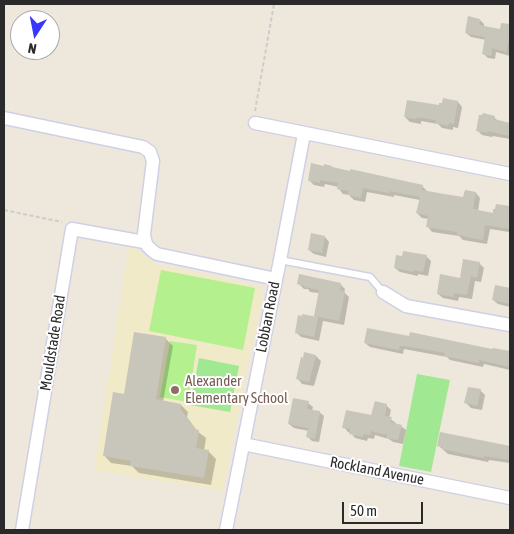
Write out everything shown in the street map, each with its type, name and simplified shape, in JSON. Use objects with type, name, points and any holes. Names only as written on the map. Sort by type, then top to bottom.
[{"type":"street","points":[[4,118],[153,150],[144,234],[144,242],[149,249],[157,254],[276,279]]},
{"type":"street","points":[[255,123],[510,174]]},
{"type":"street","name":"Lobban Road","points":[[226,530],[304,134]]},
{"type":"street","points":[[72,229],[144,242]]},
{"type":"street","name":"Mouldstade Road","points":[[22,530],[72,229]]},
{"type":"street","points":[[383,292],[406,306],[510,325]]},
{"type":"street","name":"Rockland Avenue","points":[[243,444],[510,498]]},
{"type":"lane","points":[[280,260],[370,278],[383,292]]},
{"type":"path","points":[[255,123],[254,114],[274,4]]},
{"type":"path","points":[[4,210],[60,221],[72,229]]},
{"type":"shaded area","name":"Alexander Elementary School","points":[[129,245],[158,265],[259,286],[263,293],[222,491],[94,470]]},
{"type":"green space","points":[[161,270],[255,288],[243,350],[149,331]]},
{"type":"green space","points":[[170,341],[197,345],[188,402],[160,397]]},
{"type":"green space","points":[[199,358],[239,366],[230,412],[190,405]]},
{"type":"green space","points":[[417,374],[450,380],[431,472],[399,466]]},
{"type":"building","points":[[468,16],[480,19],[479,25],[500,29],[501,23],[510,24],[510,35],[506,52],[492,48],[491,56],[482,54],[485,37],[465,33]]},
{"type":"building","points":[[443,98],[458,101],[454,124],[449,123],[448,126],[435,123],[436,120],[404,117],[407,100],[439,105],[439,103],[442,103]]},
{"type":"building","points":[[483,113],[495,116],[494,119],[510,123],[510,136],[488,131],[488,133],[476,131],[479,115]]},
{"type":"building","points":[[311,163],[324,166],[324,164],[350,171],[350,169],[423,185],[422,190],[444,194],[463,197],[465,190],[476,192],[473,209],[493,213],[496,204],[510,206],[510,229],[485,225],[483,240],[457,235],[457,232],[426,227],[428,216],[416,213],[420,197],[363,188],[361,198],[348,195],[349,191],[337,189],[338,183],[320,180],[320,183],[308,181]]},
{"type":"building","points":[[311,233],[325,236],[322,253],[308,250]]},
{"type":"building","points":[[403,251],[427,255],[423,272],[394,268],[396,255],[402,256]]},
{"type":"building","points":[[463,259],[480,262],[477,278],[471,276],[467,295],[454,293],[454,297],[437,294],[440,274],[460,278]]},
{"type":"building","points":[[299,274],[341,283],[340,290],[345,291],[339,321],[314,316],[319,290],[297,284]]},
{"type":"building","points":[[495,285],[510,288],[510,304],[492,300]]},
{"type":"building","points":[[302,314],[318,317],[314,337],[295,333],[298,315],[302,316]]},
{"type":"building","points":[[367,328],[409,336],[410,332],[510,351],[510,367],[479,360],[479,363],[444,356],[445,353],[400,345],[399,350],[364,343]]},
{"type":"building","points":[[134,332],[166,337],[156,399],[181,404],[180,408],[195,429],[199,430],[196,448],[209,450],[204,478],[130,466],[131,461],[103,456],[113,392],[124,394]]},
{"type":"building","points":[[304,352],[316,355],[309,382],[296,379]]},
{"type":"building","points":[[468,387],[481,389],[477,406],[464,403]]},
{"type":"building","points":[[293,398],[309,401],[307,409],[320,411],[315,439],[306,437],[308,428],[288,424]]},
{"type":"building","points":[[375,401],[387,404],[385,416],[392,417],[390,422],[402,425],[398,440],[387,438],[387,435],[371,431],[370,435],[363,434],[363,437],[349,434],[350,429],[342,428],[346,410],[371,415]]},
{"type":"building","points":[[440,432],[510,446],[510,460],[484,456],[484,458],[442,449],[443,447],[437,446]]},
{"type":"place","name":"Alexander Elementary School","points":[[175,390]]}]
